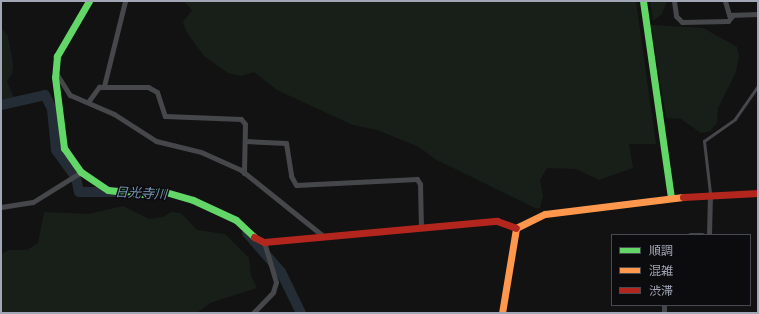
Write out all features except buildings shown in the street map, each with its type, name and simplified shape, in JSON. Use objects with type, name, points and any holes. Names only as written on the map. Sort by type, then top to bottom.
[{"type":"street","points":[[89,1],[57,56],[54,69],[63,145],[81,172],[108,190],[141,194],[162,191],[193,200],[236,220],[252,236],[264,242],[497,221],[516,228],[545,214],[671,198],[710,194],[758,192]]},
{"type":"street","points":[[104,86],[125,1]]},
{"type":"street","points":[[643,1],[671,198]]},
{"type":"street","points":[[674,1],[676,16],[682,22],[728,21],[733,15]]},
{"type":"street","points":[[725,1],[728,15],[758,14]]},
{"type":"street","points":[[54,69],[66,91],[156,141],[201,152],[244,173],[323,236]]},
{"type":"street","points":[[88,102],[97,88],[104,86],[152,88],[157,92],[163,114],[167,116],[241,119],[245,124],[244,173]]},
{"type":"street","points":[[245,141],[286,143],[291,176],[296,185],[417,179],[420,184],[421,227]]},
{"type":"street","points":[[1,207],[33,202],[81,172]]},
{"type":"street","points":[[709,234],[710,194]]},
{"type":"street","points":[[502,313],[516,228]]},
{"type":"street","points":[[253,313],[273,292],[276,282],[264,242]]},
{"type":"lane","points":[[737,1],[753,1]]},
{"type":"lane","points":[[710,194],[704,141],[736,118],[758,86]]},
{"type":"shaded area","points":[[184,1],[636,1],[656,144],[629,144],[633,168],[599,180],[576,169],[547,168],[540,180],[543,196],[540,208],[535,208],[435,159],[419,147],[377,130],[353,125],[277,90],[254,72],[241,76],[228,73],[204,56],[186,31],[183,22],[192,10]]},
{"type":"shaded area","points":[[650,1],[667,1],[662,14],[653,21]]},
{"type":"shaded area","points":[[651,25],[703,28],[737,47],[739,56],[736,72],[718,108],[717,123],[710,131],[701,133],[681,119],[666,118]]},
{"type":"shaded area","points":[[1,28],[8,36],[13,64],[12,74],[7,81],[14,98],[1,100]]},
{"type":"shaded area","points":[[123,206],[149,219],[163,217],[171,212],[181,213],[197,230],[225,234],[249,258],[251,276],[257,288],[210,303],[197,313],[1,313],[1,254],[10,250],[27,250],[38,243],[44,212],[89,214]]},
{"type":"waterway","name":"日光寺川","points":[[1,105],[45,95],[52,109],[56,150],[76,178],[79,192],[117,192]]},
{"type":"waterway","name":"日光寺川","points":[[247,233],[281,272],[301,313]]},
{"type":"traffic: fast","points":[[89,1],[57,56],[55,77],[64,148],[81,172],[108,190],[141,194],[162,191],[193,200],[236,220],[254,237]]},
{"type":"traffic: fast","points":[[643,1],[671,198]]},
{"type":"traffic: slow","points":[[502,313],[516,228],[545,214],[683,197]]},
{"type":"traffic: jam","points":[[683,197],[758,193]]},
{"type":"traffic: jam","points":[[254,237],[264,242],[497,221],[516,228]]}]
